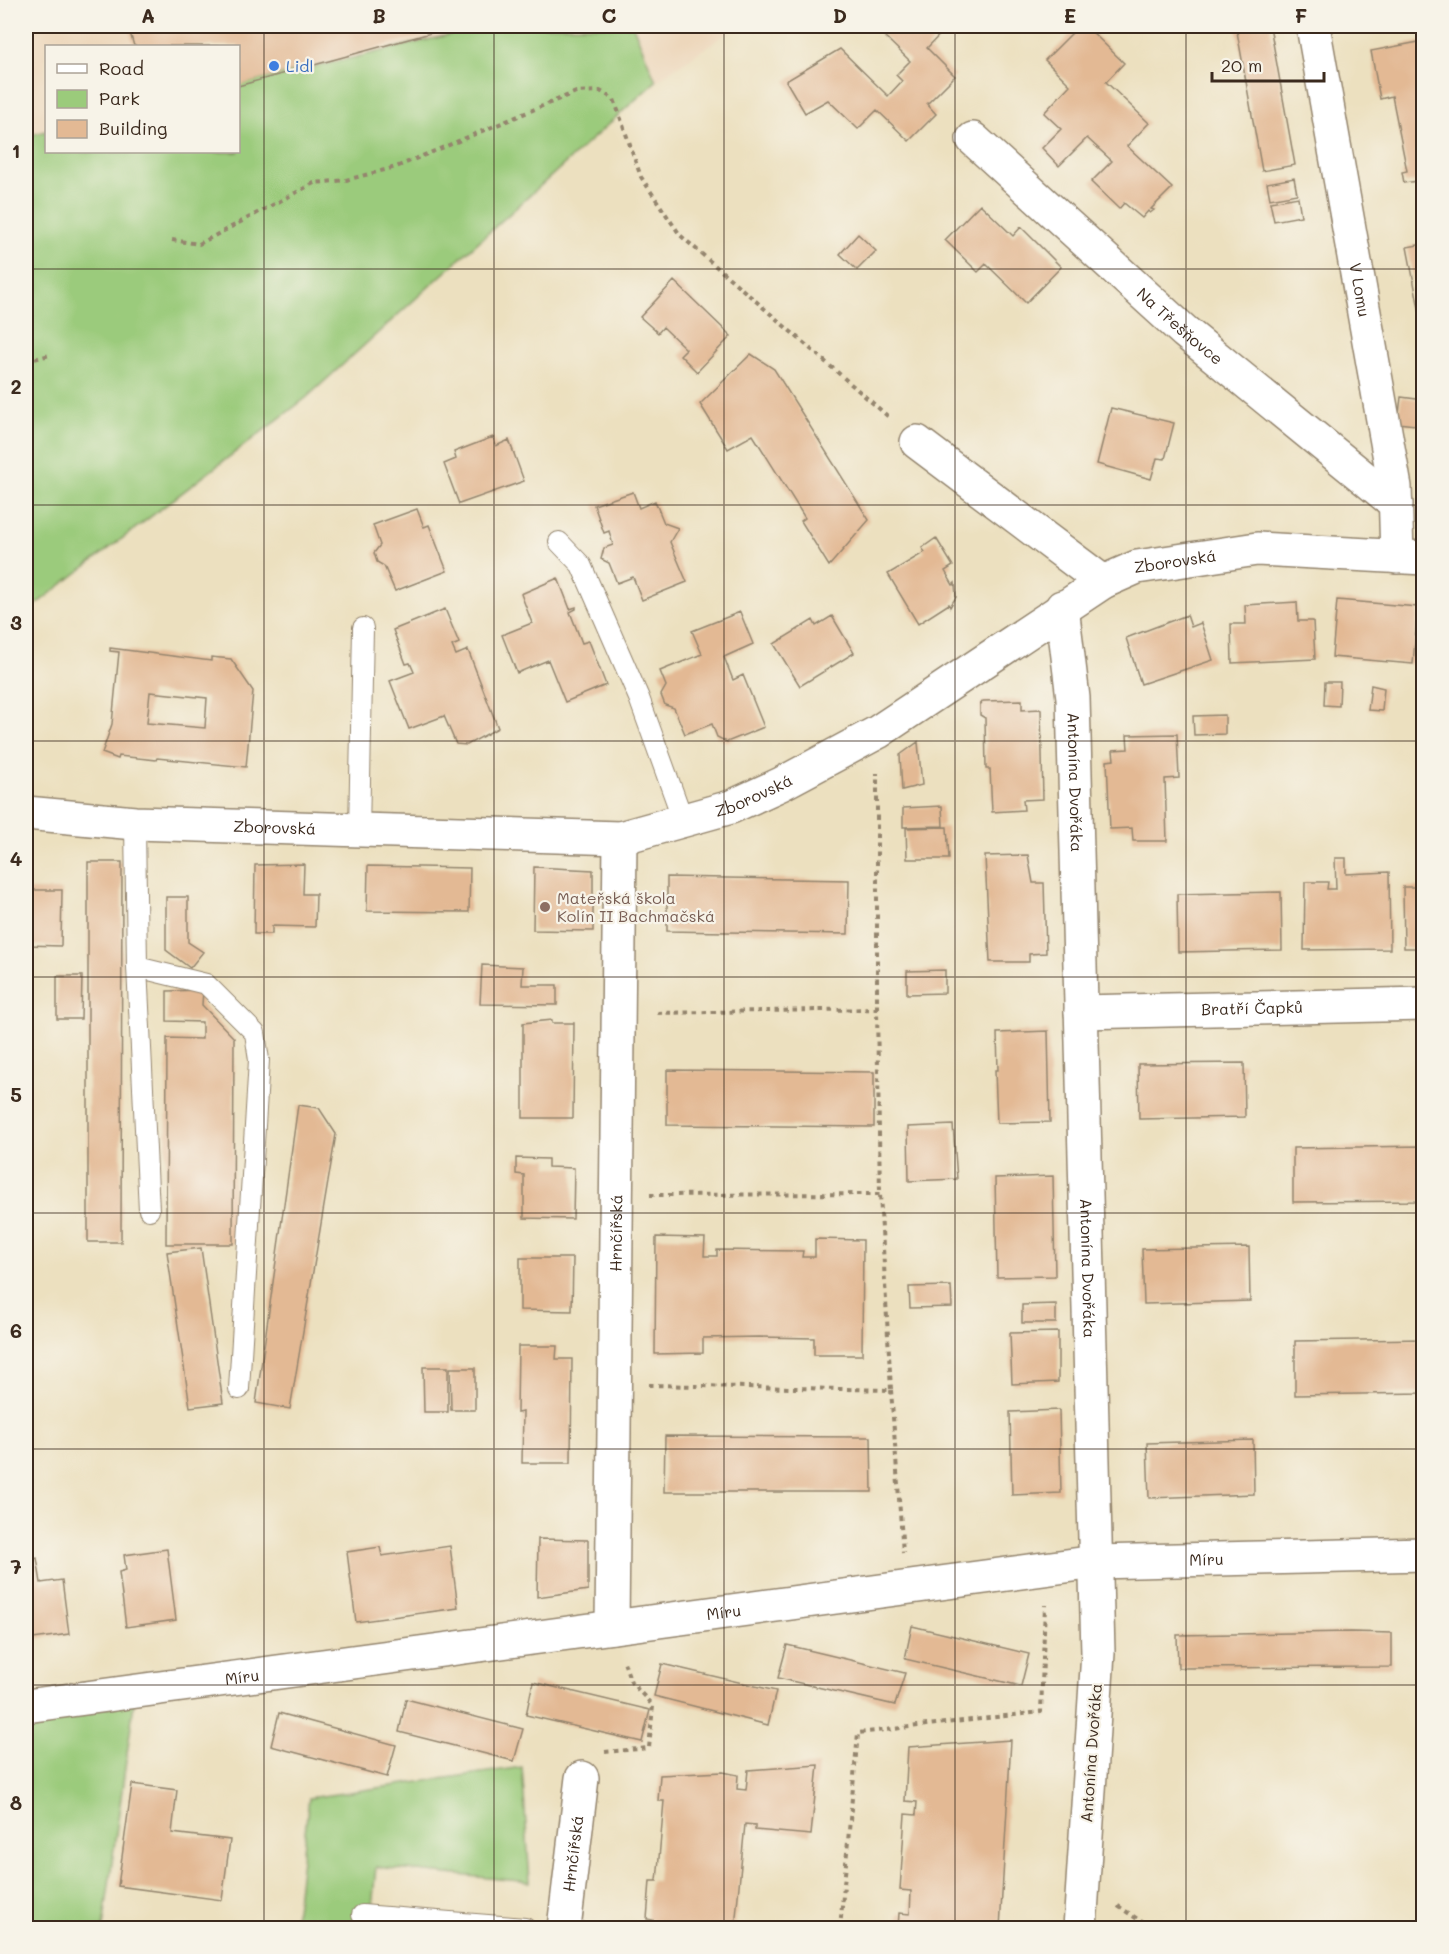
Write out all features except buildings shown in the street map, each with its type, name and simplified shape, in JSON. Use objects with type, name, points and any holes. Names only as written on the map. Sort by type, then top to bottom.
[{"type":"street","name":"V Lomu","points":[[1313,26],[1396,504],[1410,557]]},
{"type":"street","name":"Na Třešňovce","points":[[973,139],[1185,332],[1396,504]]},
{"type":"street","points":[[917,442],[1103,582]]},
{"type":"street","name":"Zborovská","points":[[26,813],[135,823],[359,832],[620,838],[731,807],[781,784],[878,732],[1062,607],[1103,582],[1137,567],[1257,549],[1410,557]]},
{"type":"street","name":"Antonína Dvořáka","points":[[1062,607],[1073,698],[1098,1653],[1080,1929]]},
{"type":"street","name":"Hrnčířská","points":[[612,1627],[620,838]]},
{"type":"street","name":"Bratří Čapků","points":[[1081,1011],[1424,1004]]},
{"type":"street","name":"Míru","points":[[26,1706],[1096,1562],[1424,1554]]},
{"type":"street","name":"Hrnčířská","points":[[564,1929],[582,1778]]},
{"type":"lane","points":[[559,542],[581,565],[639,698],[683,820]]},
{"type":"lane","points":[[359,832],[363,628]]},
{"type":"lane","points":[[135,823],[137,967],[148,1210]]},
{"type":"lane","points":[[137,967],[206,984],[255,1033],[259,1060],[239,1389]]},
{"type":"lane","points":[[362,1915],[525,1929]]},
{"type":"path","points":[[172,240],[199,244],[314,183],[346,180],[396,167],[576,92],[600,91],[614,99],[641,177],[680,235],[917,442]]},
{"type":"path","points":[[26,361],[51,355]]},
{"type":"path","points":[[878,732],[877,1009],[880,1194],[905,1587]]},
{"type":"path","points":[[618,1014],[877,1009]]},
{"type":"path","points":[[616,1195],[880,1194]]},
{"type":"path","points":[[614,1385],[891,1390]]},
{"type":"path","points":[[840,1929],[858,1733],[1041,1712],[1045,1603],[1037,1600]]},
{"type":"path","points":[[582,1778],[585,1753],[649,1748],[653,1706],[631,1682],[612,1627]]},
{"type":"shaded area","name":"Lidl","points":[[26,26],[486,26],[240,85],[240,45],[45,45],[45,131],[26,136]]},
{"type":"shaded area","points":[[633,26],[738,26],[656,81]]},
{"type":"green space","points":[[486,26],[633,26],[656,81],[306,398],[26,612],[26,136],[45,131],[45,153],[240,153],[240,85]]},
{"type":"green space","points":[[134,1703],[103,1928],[26,1928],[26,1718]]},
{"type":"green space","points":[[522,1767],[530,1882],[376,1867],[370,1928],[294,1928],[309,1798]]},
{"type":"place","name":"Lidl","points":[[274,66]]},
{"type":"place","name":"Mateřská škola Kolín II Bachmačská","points":[[545,907]]}]
